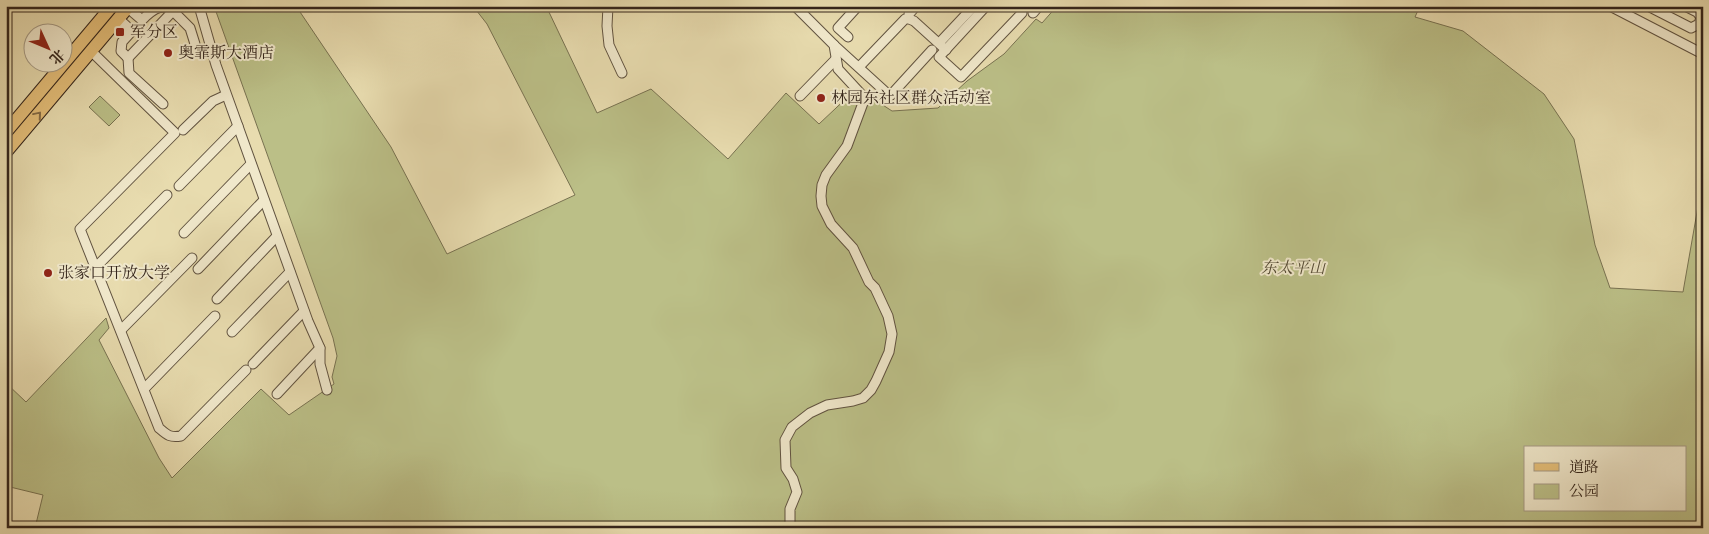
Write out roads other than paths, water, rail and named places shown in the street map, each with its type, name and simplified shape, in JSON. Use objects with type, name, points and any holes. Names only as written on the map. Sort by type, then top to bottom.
[{"type":"main road","points":[[7,129],[112,6]]},
{"type":"main road","points":[[6,152],[128,7]]},
{"type":"main road","points":[[45,86],[55,94]]},
{"type":"street","points":[[199,6],[226,95],[304,311],[320,348],[320,364],[327,390]]},
{"type":"street","points":[[608,6],[607,26],[609,45],[622,73]]},
{"type":"street","points":[[795,6],[890,96],[932,50]]},
{"type":"street","points":[[848,37],[838,28],[858,6]]},
{"type":"street","points":[[909,14],[916,6]]},
{"type":"street","points":[[1610,6],[1703,54]]},
{"type":"street","points":[[1648,6],[1691,28],[1699,24],[1701,17],[1697,12],[1685,6]]},
{"type":"street","points":[[128,7],[142,20],[147,14],[162,7],[168,8],[190,28],[195,44]]},
{"type":"street","points":[[942,40],[980,7]]},
{"type":"street","points":[[980,7],[939,57],[961,77],[1027,11]]},
{"type":"street","points":[[128,58],[173,11]]},
{"type":"street","points":[[119,18],[132,31],[120,46],[121,51],[128,58],[129,73],[162,104]]},
{"type":"street","points":[[858,66],[905,19],[914,21],[946,50]]},
{"type":"street","points":[[790,528],[790,508],[797,492],[793,479],[786,468],[785,440],[792,427],[810,414],[827,405],[863,398],[871,390],[889,352],[892,334],[888,316],[875,288],[869,282],[853,248],[831,224],[822,206],[822,185],[835,161],[847,146],[863,103],[862,95],[838,69],[834,45]]},
{"type":"street","points":[[91,51],[175,133],[80,229],[159,428],[173,438],[181,436],[186,432],[304,311]]},
{"type":"street","points":[[800,96],[836,59]]},
{"type":"street","points":[[183,130],[213,101],[226,95]]},
{"type":"street","points":[[179,186],[238,126]]},
{"type":"street","points":[[184,233],[251,164]]},
{"type":"street","points":[[96,267],[167,195]]},
{"type":"street","points":[[198,269],[264,200]]},
{"type":"street","points":[[217,299],[277,236]]},
{"type":"street","points":[[121,330],[192,258]]},
{"type":"street","points":[[232,332],[290,272]]},
{"type":"street","points":[[144,389],[215,316]]},
{"type":"street","points":[[278,394],[320,348]]},
{"type":"place","name":"军分区","points":[[120,32]]},
{"type":"place","name":"奥霏斯大酒店","points":[[168,53]]},
{"type":"place","name":"林园东社区群众活动室","points":[[821,98]]},
{"type":"place","name":"张家口开放大学","points":[[48,273]]},
{"type":"park label","name":"东太平山","points":[[1293,268]]}]
